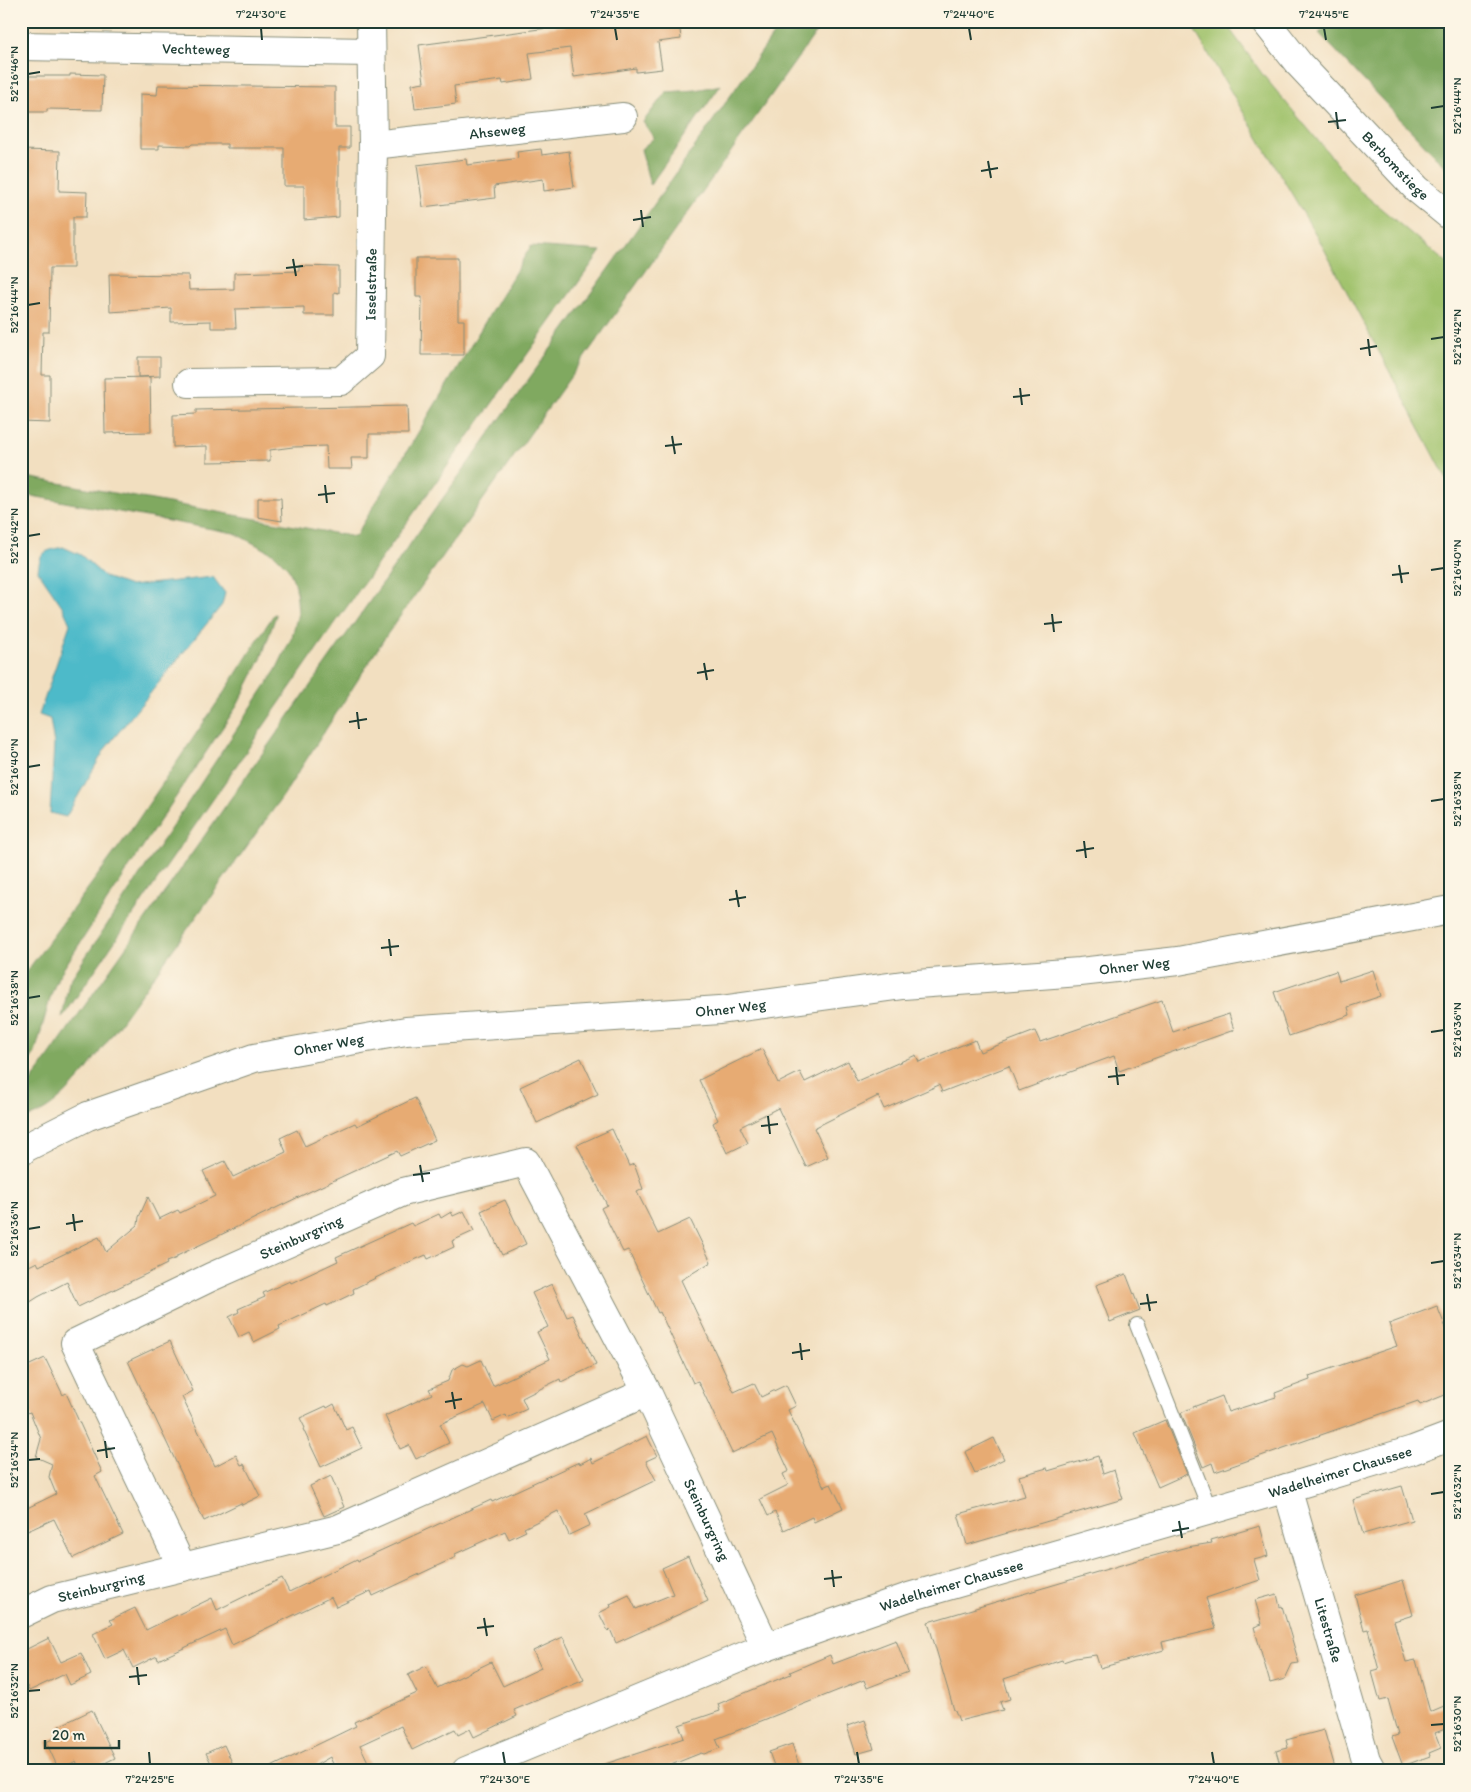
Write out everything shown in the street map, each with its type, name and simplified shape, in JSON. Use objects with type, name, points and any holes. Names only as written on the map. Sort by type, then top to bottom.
[{"type":"street","name":"Isselstraße","points":[[189,383],[341,381],[370,356],[373,145],[371,21]]},
{"type":"street","name":"Berbomstiege","points":[[1266,21],[1299,64],[1417,189],[1450,216]]},
{"type":"street","name":"Vechteweg","points":[[21,46],[371,52]]},
{"type":"street","name":"Ahseweg","points":[[373,145],[623,117]]},
{"type":"street","name":"Ohner Weg","points":[[22,1149],[88,1116],[254,1058],[406,1031],[720,1010],[904,985],[1080,972],[1178,961],[1450,910]]},
{"type":"street","name":"Steinburgring","points":[[182,1567],[76,1343],[211,1277],[403,1192],[526,1162],[647,1392],[766,1647]]},
{"type":"street","name":"Steinburgring","points":[[21,1614],[52,1599],[338,1529],[647,1392]]},
{"type":"street","name":"Wadelheimer Chaussee","points":[[466,1771],[766,1647],[909,1596],[1287,1488],[1413,1450],[1450,1436]]},
{"type":"street","name":"Litestraße","points":[[1287,1488],[1366,1760],[1372,1771]]},
{"type":"lane","points":[[1137,1325],[1210,1510]]},
{"type":"green space","points":[[783,21],[824,21],[386,636],[283,796],[85,1072],[49,1107],[21,1119],[21,1096],[420,530],[632,236]]},
{"type":"green space","points":[[1189,21],[1224,21],[1263,75],[1360,191],[1450,266],[1450,485],[1321,243]]},
{"type":"green space","points":[[1335,21],[1450,21],[1450,172],[1319,33]]},
{"type":"green space","points":[[721,85],[650,185],[641,149],[654,138],[643,122],[666,92],[696,90]]},
{"type":"green space","points":[[531,246],[601,251],[321,643],[62,1018],[69,982],[276,670],[292,637],[298,613],[296,586],[288,568],[274,554],[234,533],[21,494],[21,476],[355,537]]},
{"type":"green space","points":[[274,614],[276,615],[261,659],[237,706],[58,977],[35,1053],[21,1072],[21,979],[129,833],[229,685]]},
{"type":"water","points":[[63,547],[81,555],[105,577],[130,586],[213,577],[225,593],[222,605],[105,749],[66,817],[50,813],[54,744],[50,719],[39,715],[70,624],[62,606],[38,571],[39,564],[44,553]]},
{"type":"building","points":[[600,21],[679,21],[681,39],[658,42],[662,69],[636,72],[636,68],[574,77],[570,48],[529,53],[533,79],[503,84],[502,80],[454,86],[456,104],[415,109],[412,84],[424,82],[419,45]]},
{"type":"building","points":[[70,74],[103,75],[102,110],[47,109],[47,112],[21,112],[21,76],[70,76]]},
{"type":"building","points":[[158,85],[335,87],[335,127],[350,127],[350,148],[339,148],[339,217],[304,220],[304,186],[284,186],[284,148],[227,148],[227,144],[192,144],[190,146],[159,145],[159,149],[140,149],[140,94],[157,95]]},
{"type":"building","points":[[541,149],[542,155],[569,151],[574,187],[544,191],[543,179],[494,186],[495,198],[423,207],[417,165],[466,159],[467,165],[518,158],[517,152]]},
{"type":"building","points":[[21,150],[60,151],[59,191],[87,192],[86,217],[73,217],[73,268],[50,268],[49,332],[43,332],[42,375],[50,375],[50,423],[21,422]]},
{"type":"building","points":[[416,258],[458,258],[458,320],[464,320],[464,355],[421,355],[422,297],[416,297]]},
{"type":"building","points":[[299,266],[339,267],[339,293],[334,292],[334,315],[304,315],[304,307],[235,309],[236,328],[211,328],[211,321],[171,322],[171,308],[110,312],[109,274],[188,275],[189,290],[234,289],[234,273],[299,271]]},
{"type":"building","points":[[138,357],[160,357],[160,376],[138,377]]},
{"type":"building","points":[[150,377],[151,432],[105,433],[104,378]]},
{"type":"building","points":[[407,406],[408,434],[369,434],[369,458],[351,458],[352,469],[327,469],[326,446],[270,450],[270,461],[207,462],[207,446],[173,447],[173,415],[196,414],[196,410]]},
{"type":"building","points":[[258,498],[281,498],[282,521],[258,517]]},
{"type":"building","points":[[1373,970],[1381,996],[1348,1007],[1350,1015],[1289,1036],[1274,992],[1336,971],[1339,981]]},
{"type":"building","points":[[1162,1000],[1173,1032],[1229,1014],[1234,1030],[1119,1071],[1114,1056],[1019,1091],[1009,1066],[942,1092],[939,1085],[884,1109],[878,1096],[814,1128],[828,1157],[806,1167],[778,1108],[740,1127],[748,1143],[727,1153],[713,1123],[718,1120],[699,1080],[762,1049],[778,1083],[800,1072],[805,1082],[848,1061],[857,1081],[916,1055],[919,1062],[975,1040],[980,1052],[1035,1031],[1040,1042]]},
{"type":"building","points":[[581,1058],[598,1094],[537,1123],[520,1087]]},
{"type":"building","points":[[415,1098],[435,1140],[400,1156],[397,1151],[311,1191],[177,1256],[177,1258],[166,1262],[167,1264],[78,1307],[67,1282],[21,1308],[21,1270],[37,1262],[39,1266],[99,1237],[106,1252],[138,1225],[139,1217],[148,1197],[159,1219],[178,1210],[180,1213],[215,1196],[203,1171],[225,1161],[233,1177],[286,1152],[280,1138],[297,1130],[305,1146],[355,1123],[357,1126]]},
{"type":"building","points":[[612,1129],[629,1166],[634,1164],[643,1189],[637,1192],[658,1234],[690,1219],[711,1262],[681,1280],[734,1392],[754,1383],[761,1397],[786,1385],[796,1406],[788,1410],[824,1487],[831,1484],[843,1508],[814,1522],[812,1517],[784,1530],[775,1512],[768,1516],[760,1499],[788,1485],[783,1474],[789,1471],[772,1434],[732,1453],[698,1381],[693,1383],[660,1312],[658,1313],[628,1250],[623,1252],[601,1208],[607,1205],[577,1145]]},
{"type":"building","points":[[505,1200],[526,1244],[502,1255],[481,1211]]},
{"type":"building","points":[[464,1211],[474,1231],[452,1241],[454,1247],[428,1259],[426,1255],[400,1266],[353,1289],[354,1293],[279,1326],[280,1329],[254,1342],[249,1332],[239,1337],[229,1317],[239,1312],[238,1309],[265,1297],[263,1293],[290,1281],[291,1283],[338,1261],[336,1257],[411,1223],[413,1226],[439,1214],[441,1218],[451,1212],[453,1216]]},
{"type":"building","points":[[1126,1274],[1140,1310],[1110,1322],[1096,1285]]},
{"type":"building","points":[[552,1284],[567,1317],[573,1315],[596,1365],[561,1382],[560,1379],[522,1398],[527,1409],[507,1418],[506,1415],[493,1421],[485,1404],[440,1424],[449,1443],[416,1459],[409,1445],[400,1449],[385,1416],[432,1394],[429,1389],[448,1381],[452,1370],[463,1364],[468,1366],[481,1360],[493,1386],[550,1359],[537,1332],[548,1327],[532,1293]]},
{"type":"building","points":[[1437,1306],[1450,1338],[1450,1393],[1420,1405],[1418,1401],[1215,1472],[1212,1463],[1203,1467],[1181,1413],[1222,1396],[1228,1412],[1276,1397],[1275,1393],[1310,1380],[1309,1376],[1397,1346],[1389,1324]]},
{"type":"building","points":[[170,1341],[193,1391],[182,1397],[215,1466],[236,1455],[241,1465],[244,1464],[260,1496],[204,1521],[128,1361]]},
{"type":"building","points":[[45,1358],[63,1395],[66,1393],[102,1472],[95,1476],[123,1534],[73,1558],[54,1519],[21,1534],[21,1511],[56,1494],[49,1477],[52,1464],[36,1457],[41,1439],[30,1412],[27,1413],[21,1402],[21,1369]]},
{"type":"building","points":[[334,1404],[346,1430],[352,1427],[362,1448],[321,1467],[303,1429],[305,1428],[300,1418]]},
{"type":"building","points":[[1165,1420],[1187,1474],[1158,1487],[1135,1433]]},
{"type":"building","points":[[647,1436],[657,1456],[646,1461],[656,1480],[585,1514],[590,1525],[569,1535],[558,1511],[524,1528],[526,1531],[509,1539],[505,1531],[455,1554],[456,1557],[373,1596],[371,1591],[336,1607],[331,1597],[232,1645],[225,1629],[158,1660],[157,1656],[133,1668],[124,1650],[105,1659],[93,1634],[113,1624],[110,1620],[135,1608],[146,1630],[212,1598],[217,1610],[282,1578],[289,1592],[357,1559],[358,1561],[491,1500],[492,1502],[579,1462],[580,1464],[591,1458],[593,1463]]},
{"type":"building","points":[[994,1438],[1004,1459],[975,1473],[965,1452]]},
{"type":"building","points":[[1098,1456],[1103,1474],[1114,1470],[1123,1499],[967,1545],[958,1514],[1025,1496],[1019,1476],[1047,1468],[1048,1471]]},
{"type":"building","points":[[331,1476],[344,1507],[324,1516],[310,1486]]},
{"type":"building","points":[[1402,1486],[1412,1520],[1363,1534],[1353,1500]]},
{"type":"building","points":[[1260,1526],[1268,1556],[1254,1560],[1260,1580],[1206,1598],[1216,1629],[1162,1642],[1164,1650],[1100,1668],[1096,1655],[1063,1662],[1062,1660],[1004,1679],[1010,1699],[1000,1702],[1003,1710],[959,1721],[928,1622],[1138,1560],[1187,1547],[1212,1543],[1211,1540]]},
{"type":"building","points":[[688,1556],[708,1601],[616,1643],[610,1629],[608,1631],[599,1613],[611,1607],[610,1604],[629,1595],[636,1609],[673,1594],[662,1568]]},
{"type":"building","points":[[1403,1580],[1413,1615],[1394,1621],[1406,1662],[1416,1660],[1430,1712],[1444,1706],[1450,1727],[1435,1733],[1441,1748],[1429,1753],[1430,1756],[1403,1766],[1392,1737],[1398,1735],[1388,1699],[1380,1701],[1372,1672],[1379,1670],[1368,1629],[1364,1630],[1355,1595]]},
{"type":"building","points":[[1277,1594],[1299,1663],[1292,1664],[1285,1679],[1270,1683],[1254,1627],[1262,1624],[1255,1600]]},
{"type":"building","points":[[563,1637],[584,1680],[514,1710],[517,1716],[474,1737],[470,1729],[458,1735],[455,1729],[412,1750],[401,1726],[360,1745],[369,1764],[353,1771],[336,1771],[330,1757],[306,1771],[263,1771],[356,1726],[354,1722],[417,1693],[408,1675],[426,1666],[437,1688],[491,1662],[503,1686],[541,1668],[533,1651]]},
{"type":"building","points":[[49,1638],[61,1662],[81,1653],[91,1675],[70,1685],[65,1674],[29,1691],[27,1686],[21,1688],[21,1652]]},
{"type":"building","points":[[896,1640],[908,1672],[867,1688],[864,1680],[716,1739],[720,1748],[704,1754],[701,1753],[656,1771],[597,1771],[596,1767],[684,1738],[679,1725],[720,1711],[718,1704],[791,1674],[790,1672],[830,1655],[833,1664]]},
{"type":"building","points":[[92,1710],[115,1758],[88,1771],[81,1771],[76,1761],[59,1770],[46,1742],[63,1734],[59,1726]]},
{"type":"building","points":[[865,1720],[874,1749],[856,1754],[847,1726]]},
{"type":"building","points":[[1324,1730],[1336,1771],[1282,1771],[1276,1751],[1288,1748],[1286,1740]]},
{"type":"building","points":[[792,1744],[801,1771],[776,1771],[769,1752]]},
{"type":"building","points":[[224,1745],[236,1771],[215,1771],[206,1753]]}]
